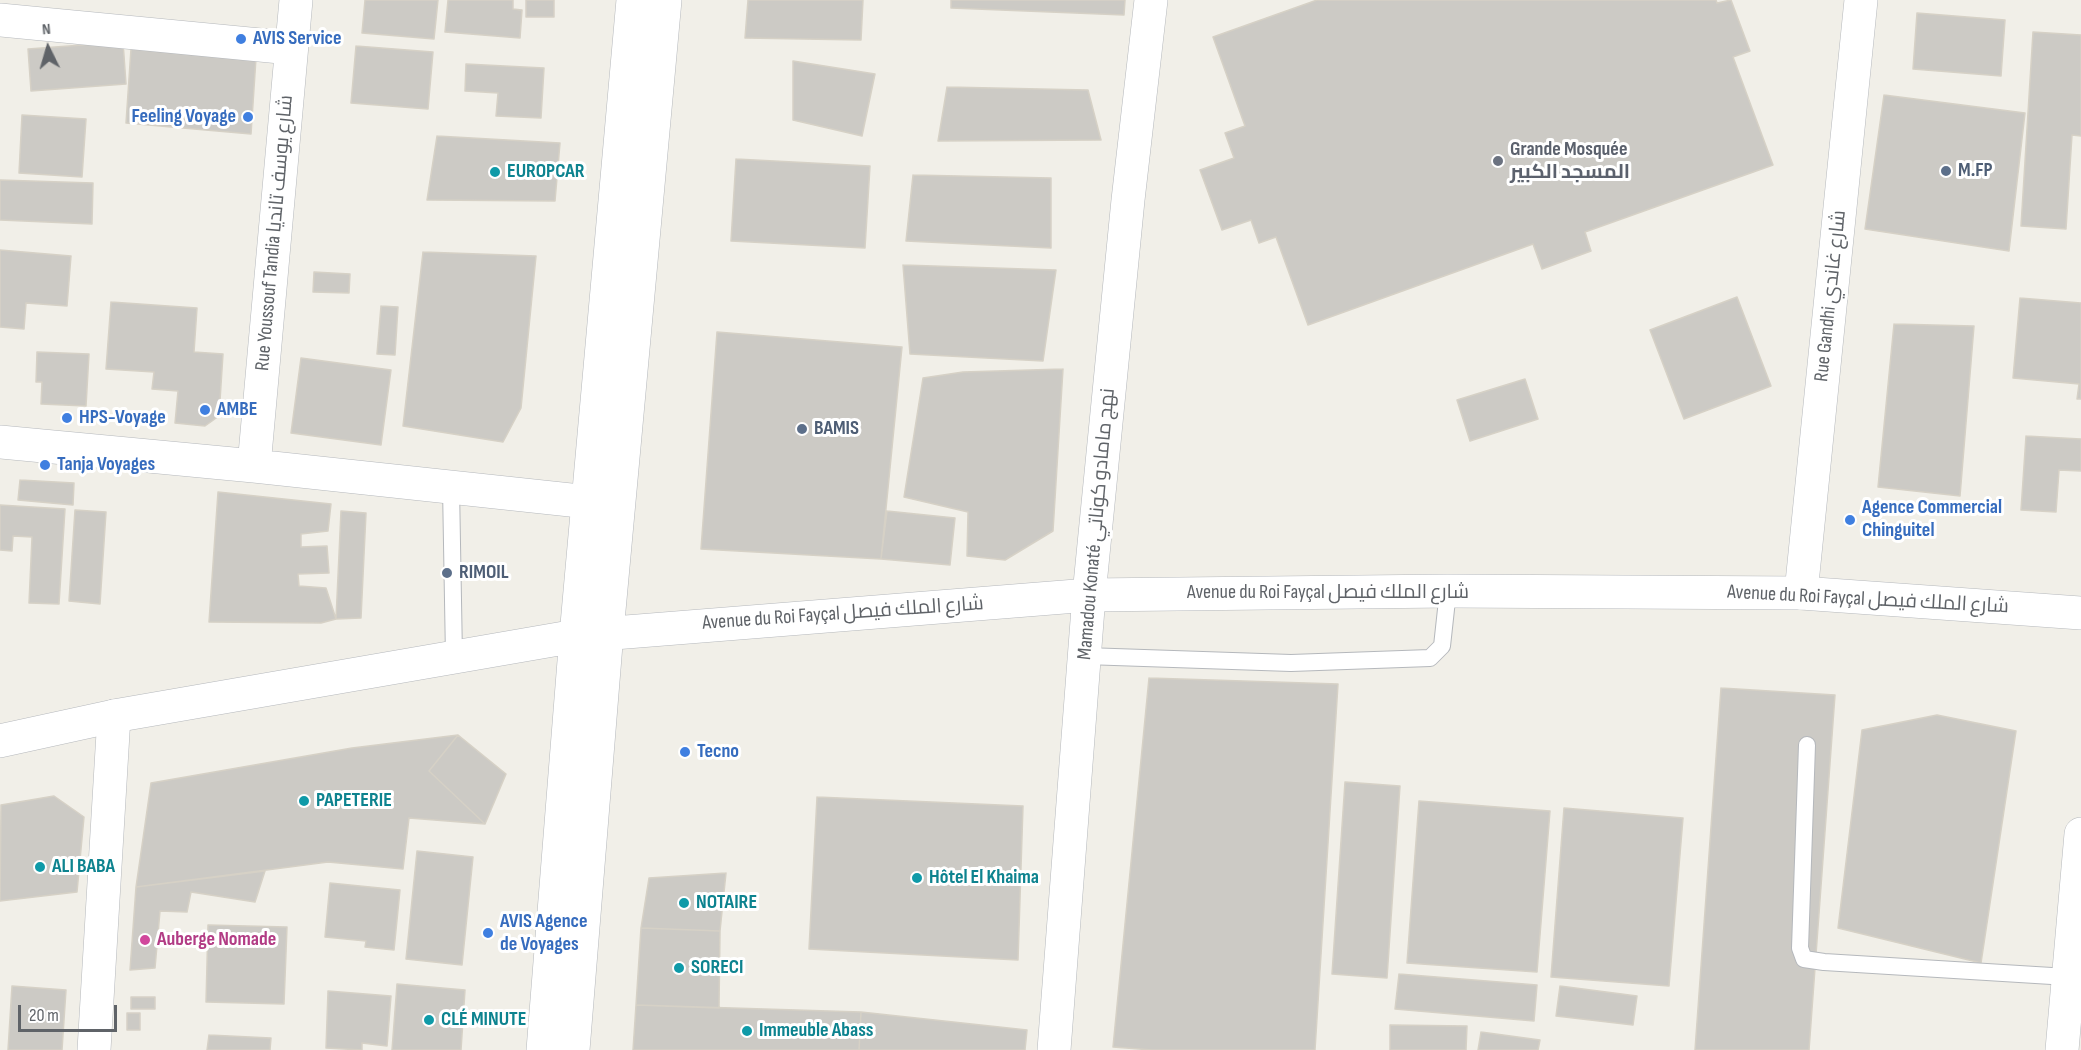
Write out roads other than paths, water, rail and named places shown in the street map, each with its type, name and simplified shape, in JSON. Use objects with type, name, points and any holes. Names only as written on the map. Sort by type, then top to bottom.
[{"type":"street","name":"Rue Youssouf Tandia شارع يوسف تانديا","points":[[254,466],[296,0]]},
{"type":"street","points":[[604,504],[633,0]]},
{"type":"street","points":[[543,1050],[592,634],[604,504],[665,0]]},
{"type":"street","name":"Mamadou Konaté نهج مامادو كوناتي","points":[[1054,1050],[1089,595],[1128,200],[1151,0]]},
{"type":"street","name":"Rue Gandhi شارع غاندي","points":[[1801,593],[1860,0]]},
{"type":"street","points":[[0,20],[291,48]]},
{"type":"street","points":[[0,442],[254,466],[604,504]]},
{"type":"street","name":"Avenue du Roi Fayçal شارع الملك فيصل","points":[[0,741],[114,716],[592,634],[1089,595],[1448,591],[1801,593],[2081,613]]},
{"type":"street","points":[[573,1050],[592,634]]},
{"type":"street","points":[[94,1050],[114,716]]},
{"type":"street","points":[[2069,1035],[2068,977],[2081,834]]},
{"type":"lane","points":[[451,487],[454,657]]},
{"type":"lane","points":[[1085,656],[1291,663],[1430,658],[1442,646],[1448,591]]},
{"type":"lane","points":[[1807,745],[1800,948],[1804,959],[2068,977]]},
{"type":"place","name":"AVIS Service","points":[[241,39]]},
{"type":"place","name":"Feeling Voyage","points":[[248,117]]},
{"type":"place","name":"Grande Mosquée المسجد الكبير","points":[[1498,161]]},
{"type":"place","name":"M.FP","points":[[1946,171]]},
{"type":"place","name":"EUROPCAR","points":[[495,172]]},
{"type":"place","name":"AMBE","points":[[205,410]]},
{"type":"place","name":"HPS-Voyage","points":[[67,418]]},
{"type":"place","name":"BAMIS","points":[[802,429]]},
{"type":"place","name":"Tanja Voyages","points":[[45,465]]},
{"type":"place","name":"Agence Commercial Chinguitel","points":[[1850,520]]},
{"type":"place","name":"RIMOIL","points":[[447,573]]},
{"type":"place","name":"Tecno","points":[[685,752]]},
{"type":"place","name":"PAPETERIE","points":[[304,801]]},
{"type":"place","name":"ALI BABA","points":[[40,867]]},
{"type":"place","name":"Hôtel El Khaima","points":[[917,878]]},
{"type":"place","name":"NOTAIRE","points":[[684,903]]},
{"type":"place","name":"AVIS Agence de Voyages","points":[[488,933]]},
{"type":"place","name":"Auberge Nomade","points":[[145,940]]},
{"type":"place","name":"SORECI","points":[[679,968]]},
{"type":"place","name":"CLÉ MINUTE","points":[[429,1020]]},
{"type":"place","name":"Immeuble Abass","points":[[747,1031]]}]
